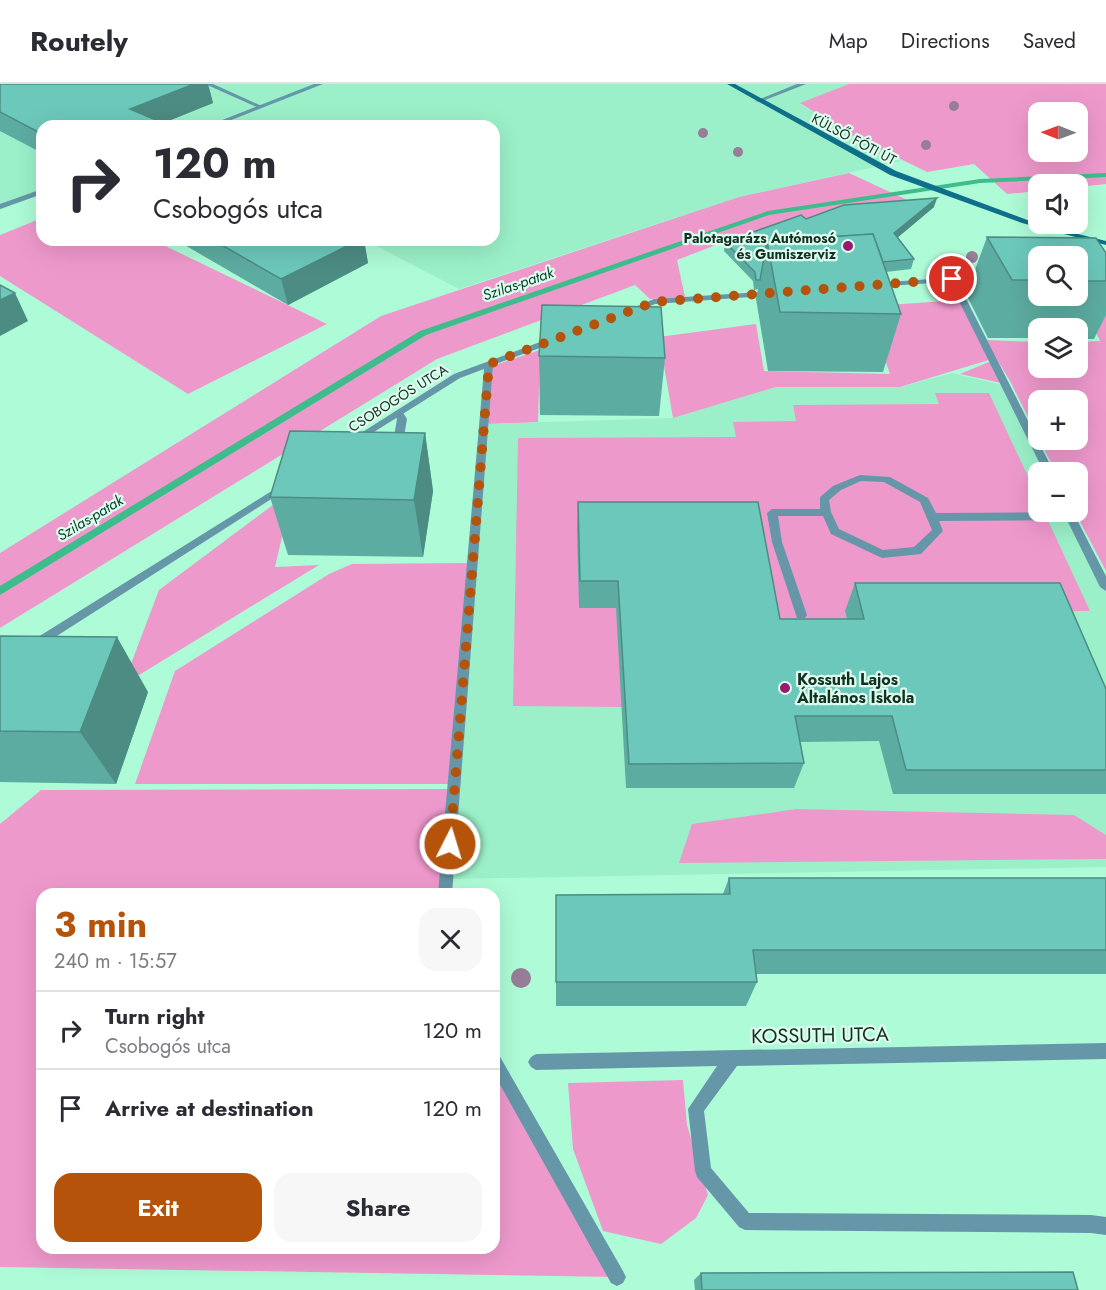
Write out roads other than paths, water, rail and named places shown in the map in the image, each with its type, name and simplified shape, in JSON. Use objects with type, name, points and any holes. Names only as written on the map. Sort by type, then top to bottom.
[{"type":"main road","name":"KÜLSŐ FÓTI ÚT","points":[[730,84],[893,173],[1063,236],[1106,243]]},
{"type":"street","points":[[208,84],[261,106]]},
{"type":"street","points":[[225,120],[320,84]]},
{"type":"street","points":[[758,101],[803,84]]},
{"type":"street","points":[[0,207],[36,192]]},
{"type":"street","points":[[862,286],[999,276]]},
{"type":"street","points":[[952,279],[1044,462]]},
{"type":"street","points":[[621,314],[654,302],[781,292]]},
{"type":"street","name":"CSOBOGÓS UTCA","points":[[349,444],[457,376],[566,335]]},
{"type":"street","points":[[445,888],[489,364]]},
{"type":"street","points":[[394,457],[402,419],[399,413]]},
{"type":"street","points":[[860,478],[886,479],[924,500],[933,517],[938,531],[917,551],[882,554],[835,531],[826,512],[824,499],[837,488],[860,478]]},
{"type":"street","points":[[20,654],[290,482]]},
{"type":"street","points":[[801,615],[777,542],[772,513],[826,512]]},
{"type":"street","points":[[933,517],[1028,515]]},
{"type":"street","points":[[1074,522],[1106,587]]},
{"type":"street","name":"KOSSUTH UTCA","points":[[536,1062],[1106,1051]]},
{"type":"street","points":[[733,1058],[696,1109],[704,1171],[745,1221],[1106,1226]]},
{"type":"street","points":[[500,1071],[617,1277]]},
{"type":"waterway","name":"Szilas-patak","points":[[0,591],[423,333],[768,213],[980,181],[1106,175]]},
{"type":"place","name":"Palotagarázs Autómosó és Gumiszerviz","points":[[848,246]]},
{"type":"place","name":"Kossuth Lajos Általános Iskola","points":[[785,688]]}]
